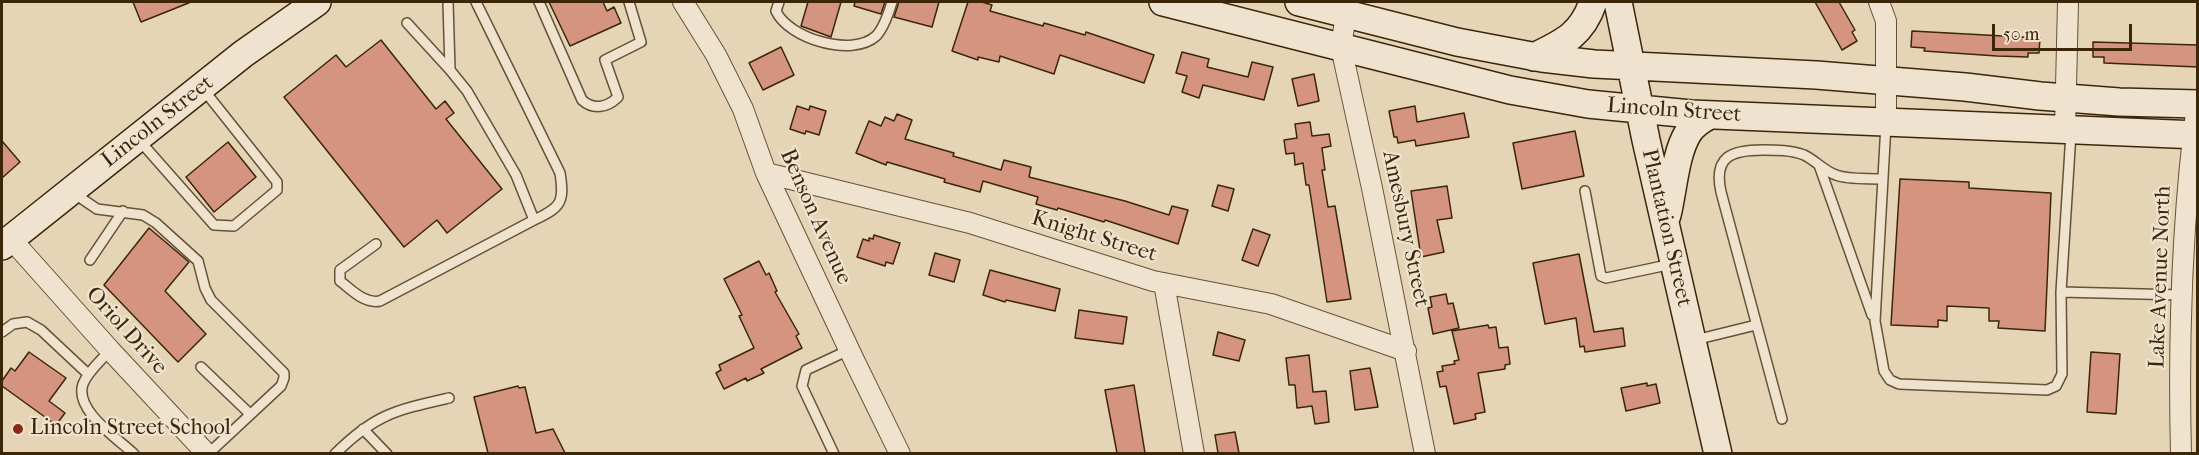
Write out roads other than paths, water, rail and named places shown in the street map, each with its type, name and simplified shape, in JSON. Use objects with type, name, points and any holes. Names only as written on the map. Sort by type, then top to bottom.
[{"type":"main road","name":"Lincoln Street","points":[[6,242],[202,87],[316,2]]},
{"type":"main road","name":"Lincoln Street","points":[[1163,2],[1510,90],[1591,105],[1710,115],[2195,135]]},
{"type":"main road","name":"Lincoln Street","points":[[1299,2],[1457,42],[1534,57],[1594,64],[1816,75],[2065,98],[2197,104]]},
{"type":"main road","points":[[1534,57],[1565,42],[1574,34],[1588,15],[1593,2]]},
{"type":"main road","name":"Plantation Street","points":[[1618,2],[1665,225],[1718,453]]},
{"type":"main road","points":[[1665,225],[1681,149],[1689,132],[1700,120],[1710,115]]},
{"type":"street","name":"Benson Avenue","points":[[683,2],[709,42],[738,100],[766,173],[900,453]]},
{"type":"street","points":[[1879,2],[1886,21],[1886,121]]},
{"type":"street","points":[[2068,2],[2065,98],[2068,130]]},
{"type":"street","name":"Amesbury Street","points":[[1346,14],[1341,47],[1406,351],[1425,453]]},
{"type":"street","name":"Lake Avenue North","points":[[2181,453],[2185,216],[2197,104]]},
{"type":"street","name":"Knight Street","points":[[766,173],[970,223],[1164,283],[1271,304],[1406,351]]},
{"type":"street","name":"Oriol Drive","points":[[6,242],[208,453]]},
{"type":"street","points":[[1164,283],[1194,453]]},
{"type":"lane","points":[[448,2],[450,70]]},
{"type":"lane","points":[[376,244],[340,270],[339,275],[340,281],[366,301],[373,302],[380,301],[553,212],[559,202],[563,191],[560,173],[476,2]]},
{"type":"lane","points":[[539,2],[582,99],[589,106],[596,108],[615,101],[618,97],[605,66],[605,60],[641,42],[629,2]]},
{"type":"lane","points":[[779,2],[776,12],[780,21],[796,33],[838,46],[858,46],[876,35],[892,2]]},
{"type":"lane","points":[[408,23],[467,91],[516,175],[534,220]]},
{"type":"lane","points":[[137,138],[214,225],[234,226],[277,190],[277,182],[202,87]]},
{"type":"lane","points":[[1875,321],[1886,121]]},
{"type":"lane","points":[[1819,165],[1875,321],[1884,371],[1890,380],[1899,384],[2047,390],[2056,386],[2062,374],[2061,292],[2068,130]]},
{"type":"lane","points":[[1782,419],[1721,192],[1718,177],[1720,166],[1727,157],[1746,150],[1793,152],[1807,156],[1836,175],[1882,179]]},
{"type":"lane","points":[[70,191],[97,209],[143,215],[156,223],[198,261],[205,288],[211,300],[284,373],[281,386],[208,453]]},
{"type":"lane","points":[[1586,191],[1601,276],[1606,278],[1674,263]]},
{"type":"lane","points":[[90,260],[123,212]]},
{"type":"lane","points":[[2061,292],[2182,296]]},
{"type":"lane","points":[[2,332],[13,324],[27,322],[41,330],[88,374]]},
{"type":"lane","points":[[1692,341],[1756,325]]},
{"type":"lane","points":[[834,453],[802,386],[806,370],[849,350]]},
{"type":"lane","points":[[110,351],[88,374],[81,392],[86,408],[134,453]]},
{"type":"lane","points":[[201,367],[250,414]]},
{"type":"lane","points":[[335,453],[381,417],[398,410],[449,398]]},
{"type":"lane","points":[[363,429],[387,453]]},
{"type":"place","name":"Lincoln Street School","points":[[18,429]]}]
